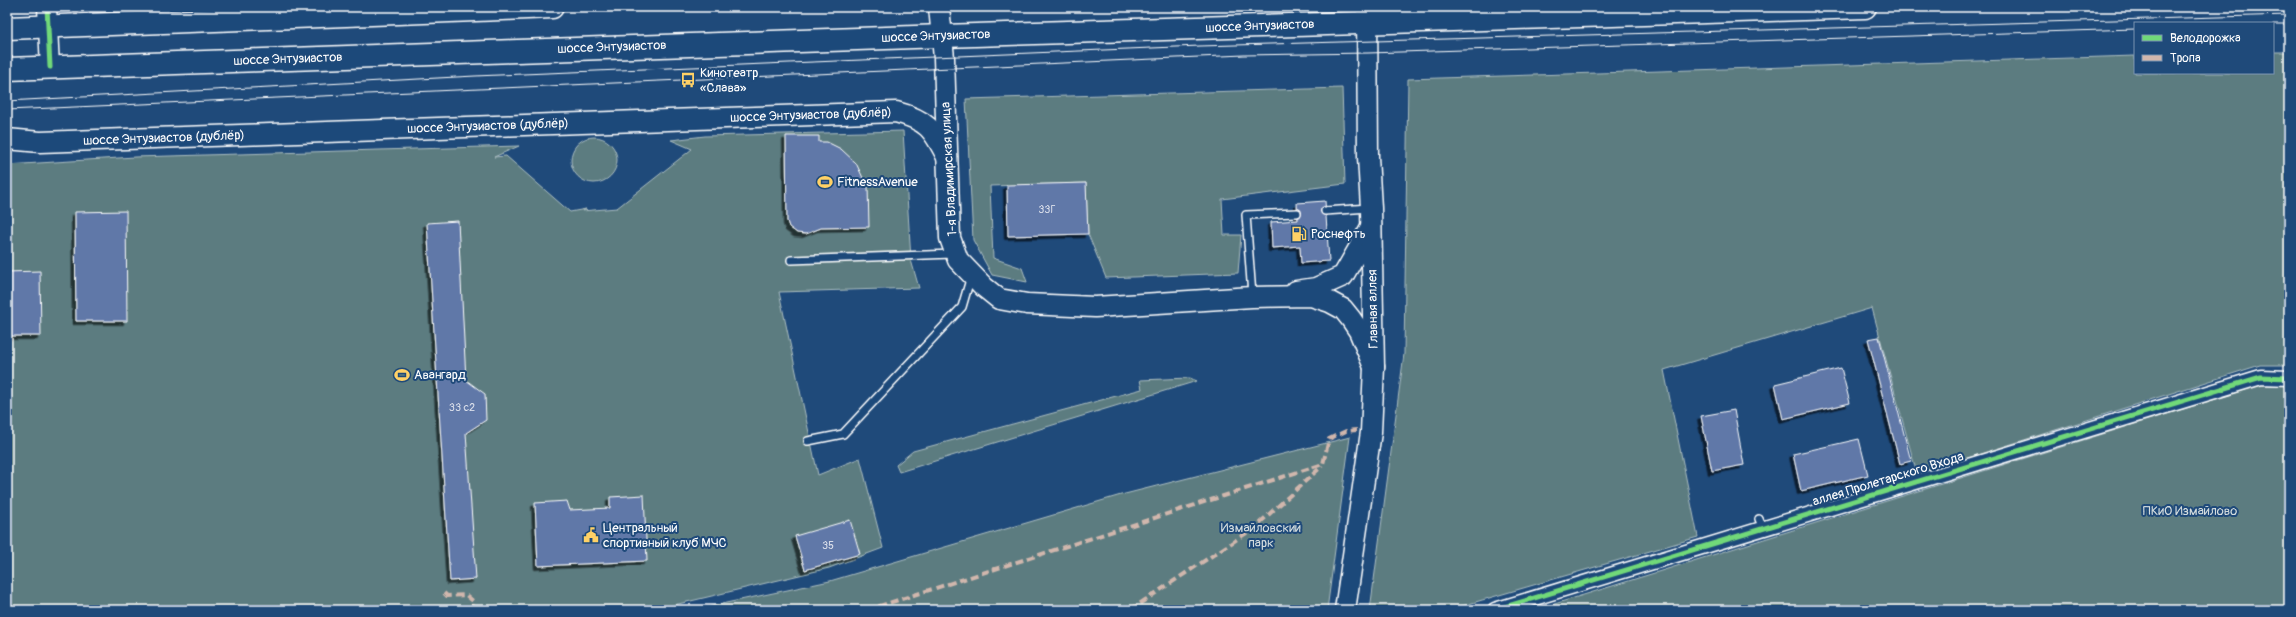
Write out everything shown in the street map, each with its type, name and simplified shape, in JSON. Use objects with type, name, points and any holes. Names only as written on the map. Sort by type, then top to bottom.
[{"type":"main road","points":[[7,28],[47,17],[552,7]]},
{"type":"main road","name":"1-я Владимирская улица","points":[[939,7],[943,36],[950,238],[958,260],[971,275],[999,299],[1027,304],[1095,307],[1252,297],[1311,296],[1343,309],[1359,331],[1374,367]]},
{"type":"main road","name":"шоссе Энтузиастов","points":[[7,69],[943,36],[1367,15],[1865,7]]},
{"type":"main road","name":"Главная аллея","points":[[1345,610],[1371,432],[1374,367],[1372,217],[1368,157],[1367,15]]},
{"type":"main road","name":"шоссе Энтузиастов (дублёр)","points":[[7,139],[40,142],[896,112],[923,121],[936,134],[947,157]]},
{"type":"main road","name":"1-я Владимирская улица","points":[[1252,297],[1316,288],[1343,276],[1372,217]]},
{"type":"street","points":[[47,17],[50,67]]},
{"type":"street","name":"аллея Пролетарского Входа","points":[[1495,610],[1761,524],[2261,377],[2289,378]]},
{"type":"lane","points":[[1325,211],[1372,217]]},
{"type":"lane","points":[[1252,297],[1246,215],[1297,213]]},
{"type":"lane","points":[[791,260],[956,253]]},
{"type":"lane","points":[[808,441],[843,434],[962,308],[971,275]]},
{"type":"green space","points":[[2274,52],[2289,52],[2289,365],[2260,365],[1917,474],[1872,308],[1664,370],[1698,537],[1448,610],[1370,610],[1404,354],[1408,79],[2134,56],[2134,74],[2274,74]]},
{"type":"green space","points":[[1342,88],[1345,184],[1222,199],[1224,235],[1241,235],[1238,273],[1106,278],[1088,234],[1086,183],[990,186],[993,258],[1022,268],[1027,282],[992,275],[973,240],[966,99]]},
{"type":"green space","name":"Авангард","points":[[903,131],[911,260],[919,288],[779,292],[818,475],[860,458],[883,548],[829,568],[653,610],[7,610],[7,165],[135,157],[519,146],[494,157],[506,156],[570,212],[586,209],[582,211],[617,208],[692,149],[671,140],[705,136]]},
{"type":"green space","points":[[594,137],[607,141],[613,147],[617,160],[613,173],[607,179],[594,183],[581,179],[575,173],[571,160],[575,147],[581,141]]},
{"type":"green space","points":[[1190,378],[1197,381],[899,472],[896,465],[913,451],[1142,389],[1140,380]]},
{"type":"green space","name":"ПКиО Измайлово","points":[[2261,385],[2289,385],[2289,610],[1535,610]]},
{"type":"green space","name":"Измайловский парк","points":[[1350,437],[1327,610],[693,610],[830,581],[1121,495]]},
{"type":"building","name":"FitnessAvenue","points":[[786,136],[819,136],[819,142],[827,142],[841,149],[856,163],[863,178],[863,186],[868,186],[869,227],[821,228],[806,234],[797,233],[789,227],[787,221]]},
{"type":"building","points":[[1086,183],[1088,234],[1008,236],[1007,185]]},
{"type":"building","name":"Роснефть","points":[[1325,201],[1329,261],[1301,263],[1300,246],[1272,248],[1271,222],[1298,220],[1297,203]]},
{"type":"building","points":[[126,211],[127,321],[76,321],[75,212]]},
{"type":"building","points":[[458,221],[466,380],[485,394],[486,420],[466,433],[476,579],[450,581],[427,223]]},
{"type":"building","points":[[40,271],[41,336],[7,336],[7,272]]},
{"type":"building","points":[[1879,337],[1911,461],[1900,464],[1868,339]]},
{"type":"building","points":[[1841,368],[1850,403],[1783,419],[1775,384]]},
{"type":"building","points":[[1734,410],[1744,465],[1712,471],[1701,416]]},
{"type":"building","points":[[1859,439],[1868,475],[1801,491],[1793,454]]},
{"type":"building","name":"Центральный спортивный клуб МЧС","points":[[644,495],[647,561],[538,566],[535,503],[567,501],[570,510],[610,508],[610,497]]},
{"type":"building","points":[[850,520],[860,554],[805,570],[795,536]]},
{"type":"tram line","points":[[7,101],[475,76],[1200,46],[2289,15]]},
{"type":"tram line","points":[[2274,24],[2289,24]]},
{"type":"tram line","points":[[7,110],[1244,55],[1368,53],[2134,29]]},
{"type":"marked path","points":[[867,610],[1323,464],[1329,439],[1346,431],[1357,430]]},
{"type":"marked path","points":[[1130,610],[1254,528],[1322,466]]},
{"type":"marked path","points":[[444,593],[447,596],[466,595],[473,601],[471,610]]},
{"type":"cycle path","points":[[47,7],[50,67]]},
{"type":"cycle path","points":[[1495,610],[2261,377],[2289,378]]},
{"type":"place","name":"Кинотеатр «Слава»","points":[[688,80]]},
{"type":"place","name":"FitnessAvenue","points":[[825,182]]},
{"type":"place","name":"Роснефть","points":[[1299,234]]},
{"type":"place","name":"Авангард","points":[[402,375]]},
{"type":"place","name":"Центральный спортивный клуб МЧС","points":[[591,535]]}]
